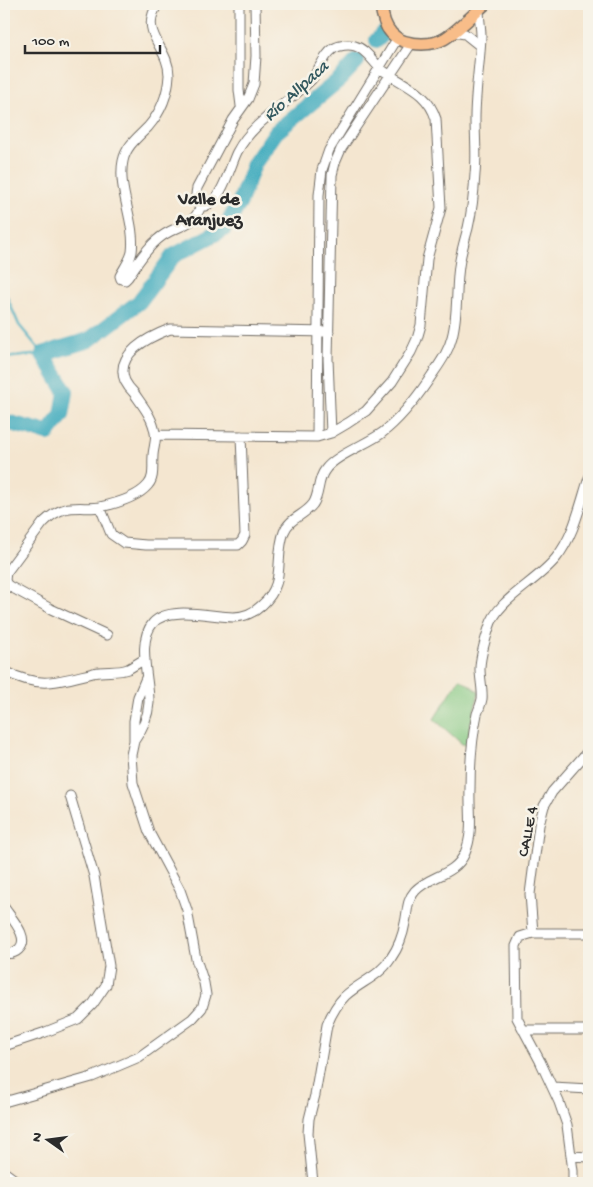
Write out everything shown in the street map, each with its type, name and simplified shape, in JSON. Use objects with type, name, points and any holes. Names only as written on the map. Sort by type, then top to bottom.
[{"type":"main road","points":[[380,4],[386,25],[397,39],[411,44],[436,42],[445,39],[482,6]]},
{"type":"street","points":[[158,4],[152,18],[153,36],[168,61],[168,88],[159,112],[133,141],[125,154],[123,162],[123,183],[132,246],[130,259],[120,276],[121,280],[125,280],[128,277],[159,237],[196,218],[201,205]]},
{"type":"street","points":[[239,4],[239,90],[241,106]]},
{"type":"street","points":[[201,205],[196,199],[197,188],[241,106],[248,99],[254,84],[256,56],[255,4]]},
{"type":"street","points":[[4,1102],[92,1077],[139,1057],[192,1020],[202,1008],[206,995],[196,959],[187,910],[180,890],[149,832],[133,783],[131,755],[134,741],[134,721],[138,696],[146,678],[145,660],[149,628],[159,617],[167,615],[206,613],[234,617],[247,615],[260,608],[271,597],[277,586],[283,533],[288,524],[313,504],[325,469],[382,433],[399,418],[445,355],[452,337],[460,258],[468,226],[476,172],[475,117],[482,6]]},
{"type":"street","points":[[453,32],[465,34],[480,46]]},
{"type":"street","points":[[317,437],[319,195],[322,170],[326,154],[397,39]]},
{"type":"street","points":[[331,434],[328,332],[332,175],[341,149],[411,44]]},
{"type":"street","points":[[156,435],[317,437],[331,434],[348,424],[376,400],[392,382],[411,352],[421,325],[427,259],[441,208],[436,118],[433,108],[416,90],[389,75],[356,46],[344,45],[333,49],[307,84],[272,111],[247,136],[217,196],[210,205],[201,205]]},
{"type":"street","points":[[107,635],[51,610],[9,586],[5,578],[6,573],[43,522],[50,516],[66,508],[100,507],[136,494],[147,486],[152,478],[156,435],[148,412],[126,382],[123,372],[128,356],[145,340],[162,332],[177,329],[328,332]]},
{"type":"street","points":[[100,507],[111,534],[124,542],[146,545],[238,545],[245,534],[240,436]]},
{"type":"street","points":[[314,1183],[308,1133],[309,1119],[327,1025],[344,997],[380,972],[391,958],[400,941],[405,923],[407,904],[416,891],[454,868],[464,854],[470,836],[472,743],[482,698],[480,662],[489,627],[501,606],[541,574],[556,558],[567,541],[589,478]]},
{"type":"street","points":[[4,671],[23,679],[43,683],[96,672],[120,670],[145,660]]},
{"type":"street","name":"CALLE 4","points":[[533,932],[530,894],[539,825],[544,806],[552,792],[589,750]]},
{"type":"street","points":[[4,1046],[78,1019],[93,1004],[106,985],[109,966],[94,876],[70,796]]},
{"type":"street","points":[[4,907],[21,932],[23,939],[22,945],[18,950],[11,954],[4,953]]},
{"type":"street","points":[[573,1183],[567,1126],[540,1061],[517,1018],[516,946],[520,937],[533,932],[589,932]]},
{"type":"street","points":[[523,1030],[589,1030]]},
{"type":"street","points":[[552,1087],[589,1089]]},
{"type":"street","points":[[571,1156],[589,1157]]},
{"type":"street","points":[[4,1172],[19,1183]]},
{"type":"green space","points":[[460,678],[479,692],[467,745],[462,744],[434,719]]},
{"type":"waterway","name":"Río Allpaca","points":[[377,40],[383,34]]},
{"type":"waterway","name":"Río Allpaca","points":[[4,423],[48,433],[62,415],[66,392],[43,354],[89,340],[139,302],[173,256],[224,229],[239,204],[254,164],[276,132],[340,79],[357,61]]},
{"type":"waterway","points":[[4,290],[19,325],[43,354]]},
{"type":"waterway","points":[[4,358],[42,354]]},
{"type":"district","name":"Valle de Aranjuez","points":[[209,208]]}]
